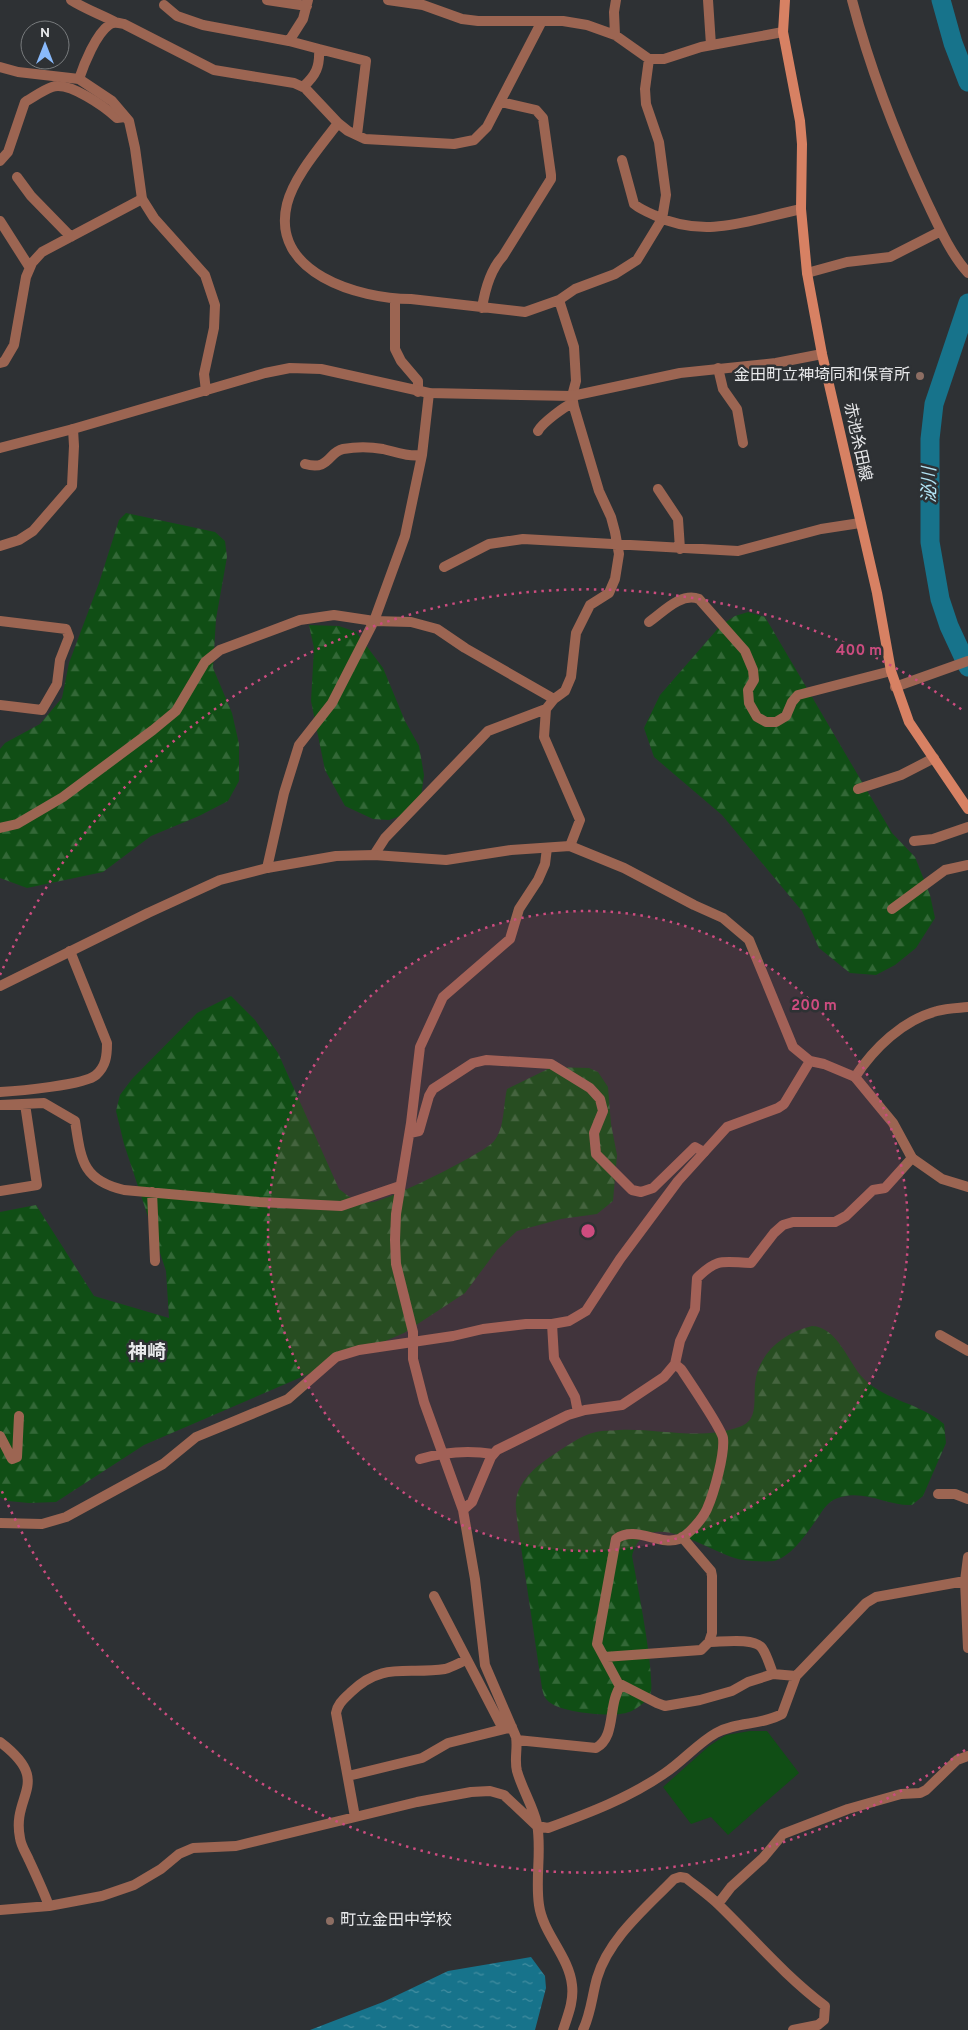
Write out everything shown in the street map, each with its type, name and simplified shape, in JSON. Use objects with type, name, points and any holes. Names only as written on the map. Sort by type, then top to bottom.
[{"type":"main road","name":"赤池糸田線","points":[[785,0],[783,32],[800,122],[802,144],[801,209],[807,273],[822,354],[877,593],[891,671],[908,722],[968,809]]},
{"type":"street","points":[[70,0],[115,22],[124,24],[214,70],[294,82],[303,87],[338,123],[365,139],[454,144],[474,140],[487,128],[542,21]]},
{"type":"street","points":[[267,0],[307,3],[303,19],[289,41]]},
{"type":"street","points":[[388,0],[423,5],[462,19],[478,21],[562,21],[587,25],[615,36],[649,60],[664,59],[711,45],[783,32]]},
{"type":"street","points":[[615,36],[614,12],[616,0]]},
{"type":"street","points":[[708,0],[711,45]]},
{"type":"street","points":[[852,0],[886,107],[908,160],[941,231],[967,272]]},
{"type":"street","points":[[164,5],[177,16],[203,25],[289,41],[366,61],[357,135]]},
{"type":"street","points":[[79,79],[85,62],[101,35],[109,25],[115,22]]},
{"type":"street","points":[[303,87],[319,68],[319,50]]},
{"type":"street","points":[[338,123],[296,183],[285,214],[286,231],[294,252],[306,266],[320,276],[347,288],[395,299],[411,299],[525,312],[559,300],[575,289],[614,274],[637,260],[662,219],[666,195],[660,151],[646,104],[645,89],[649,60]]},
{"type":"street","points":[[0,67],[18,72],[79,79],[112,101],[129,121],[142,199],[154,218],[205,275],[215,305],[214,328],[204,374],[206,391]]},
{"type":"street","points":[[0,161],[8,152],[25,102],[54,86],[68,87],[107,109],[118,118],[126,117]]},
{"type":"street","points":[[482,308],[495,265],[503,256],[551,179],[543,118],[536,110],[501,102]]},
{"type":"street","points":[[622,160],[634,204],[662,219],[692,228],[715,228],[801,209]]},
{"type":"street","points":[[17,177],[31,196],[71,237]]},
{"type":"street","points":[[0,364],[4,362],[14,345],[26,277],[32,263],[42,252],[142,199]]},
{"type":"street","points":[[0,221],[30,268]]},
{"type":"street","points":[[807,273],[847,262],[890,257],[941,231]]},
{"type":"street","points":[[395,299],[394,349],[401,361],[418,381],[418,392]]},
{"type":"street","points":[[374,855],[386,838],[488,732],[546,709],[554,699],[565,691],[571,677],[576,633],[590,605],[609,593],[615,579],[618,554],[617,545],[611,517],[599,491],[573,399],[576,381],[574,347],[559,300]]},
{"type":"street","points":[[0,448],[73,429],[265,373],[290,368],[321,369],[418,392],[573,399],[680,373],[776,363],[822,354]]},
{"type":"street","points":[[718,368],[723,388],[737,409],[743,443]]},
{"type":"street","points":[[267,868],[284,793],[300,745],[332,703],[374,621],[405,536],[422,455],[429,393]]},
{"type":"street","points":[[538,431],[540,426],[548,419],[559,414],[573,399]]},
{"type":"street","points":[[0,546],[18,540],[33,530],[72,486],[73,429]]},
{"type":"street","points":[[305,464],[313,466],[323,464],[340,450],[351,448],[381,449],[412,456],[422,455]]},
{"type":"street","points":[[658,489],[678,519],[680,549]]},
{"type":"street","points":[[444,568],[489,544],[523,539],[738,551],[822,529],[860,522]]},
{"type":"street","points":[[649,622],[681,599],[692,596],[699,599],[745,651],[753,670],[754,680],[748,690],[749,703],[757,717],[766,722],[776,722],[786,716],[792,702],[798,695],[891,671]]},
{"type":"street","points":[[0,828],[17,824],[63,797],[153,730],[176,711],[204,662],[220,650],[300,620],[334,614],[374,621],[410,622],[437,629],[465,648],[554,699]]},
{"type":"street","points":[[0,621],[66,629],[70,637],[60,660],[56,684],[42,710],[0,705]]},
{"type":"street","points":[[896,687],[968,660]]},
{"type":"street","points":[[546,709],[544,737],[580,820],[570,846]]},
{"type":"street","points":[[858,789],[901,775],[934,758]]},
{"type":"street","points":[[914,841],[933,839],[968,827]]},
{"type":"street","points":[[0,986],[220,880],[267,868],[336,856],[374,855],[446,860],[510,850],[570,846],[624,868],[723,918],[749,940],[793,1047],[810,1061],[824,1064],[855,1077],[893,1123],[912,1158],[942,1179],[968,1186]]},
{"type":"street","points":[[507,1728],[485,1665],[475,1579],[463,1510],[424,1402],[413,1359],[413,1332],[396,1264],[395,1240],[400,1186],[410,1133],[420,1047],[443,997],[510,939],[519,909],[538,880],[545,864],[547,848]]},
{"type":"street","points":[[892,909],[945,870],[968,865]]},
{"type":"street","points":[[0,1092],[79,1081],[94,1077],[102,1068],[108,1056],[107,1044],[70,951]]},
{"type":"street","points":[[855,1077],[886,1040],[911,1021],[936,1011],[968,1008]]},
{"type":"street","points":[[410,1133],[419,1131],[429,1096],[433,1089],[473,1063],[486,1060],[551,1064],[590,1088],[600,1099],[603,1111],[594,1132],[596,1154],[632,1190],[641,1192],[653,1188],[695,1147],[704,1152]]},
{"type":"street","points":[[0,1523],[42,1524],[66,1517],[163,1464],[196,1436],[288,1398],[336,1358],[359,1350],[483,1329],[569,1321],[586,1311],[678,1181],[704,1152],[728,1127],[784,1104],[810,1061]]},
{"type":"street","points":[[0,1105],[44,1103],[74,1121],[82,1163],[108,1186],[259,1202],[342,1206],[400,1186]]},
{"type":"street","points":[[0,1191],[37,1186],[25,1104]]},
{"type":"street","points":[[463,1510],[472,1502],[493,1454],[497,1450],[568,1415],[622,1405],[664,1377],[675,1364],[680,1341],[695,1309],[697,1278],[710,1266],[719,1262],[751,1263],[774,1233],[783,1225],[793,1222],[835,1222],[846,1216],[873,1190],[885,1188],[912,1158]]},
{"type":"street","points":[[152,1192],[155,1261]]},
{"type":"street","points":[[552,1324],[554,1358],[575,1397],[578,1412]]},
{"type":"street","points":[[940,1335],[968,1352]]},
{"type":"street","points":[[675,1364],[681,1369],[722,1436],[718,1475],[707,1510],[688,1533],[678,1540],[659,1539],[634,1534],[622,1534],[616,1539],[597,1644],[618,1683],[657,1704],[665,1706],[700,1700],[732,1691],[748,1682],[773,1674],[796,1676]]},
{"type":"street","points":[[0,1436],[12,1459],[17,1457],[19,1416]]},
{"type":"street","points":[[420,1459],[442,1453],[482,1452],[493,1454]]},
{"type":"street","points":[[938,1494],[955,1494],[968,1499]]},
{"type":"street","points":[[604,1657],[701,1650],[709,1642],[712,1633],[711,1571],[682,1537]]},
{"type":"street","points":[[968,1557],[965,1581],[968,1648]]},
{"type":"street","points":[[0,1910],[49,1906],[102,1896],[134,1884],[161,1869],[179,1854],[193,1848],[236,1846],[417,1802],[490,1791],[504,1795],[537,1826],[548,1828],[619,1800],[666,1773],[715,1733],[733,1726],[769,1721],[782,1714],[796,1676],[866,1603],[876,1597],[965,1581]]},
{"type":"street","points":[[434,1596],[466,1660],[507,1728],[517,1740],[518,1748],[515,1758],[517,1770],[537,1826],[539,1904],[543,1922],[567,1968],[572,1984],[572,2000],[564,2030]]},
{"type":"street","points":[[709,1642],[750,1641],[757,1644],[762,1648],[773,1674]]},
{"type":"street","points":[[355,1817],[336,1713],[337,1705],[358,1685],[384,1672],[446,1669],[466,1660]]},
{"type":"street","points":[[517,1740],[596,1748],[604,1744],[613,1701],[621,1685]]},
{"type":"street","points":[[348,1776],[422,1758],[448,1743],[507,1728]]},
{"type":"street","points":[[0,1742],[17,1755],[25,1768],[28,1778],[20,1817],[20,1840],[49,1906]]},
{"type":"street","points":[[718,1904],[730,1887],[762,1858],[783,1834],[866,1804],[901,1794],[920,1793],[926,1790],[957,1760],[968,1756]]},
{"type":"street","points":[[583,2030],[591,2008],[597,1978],[607,1956],[624,1932],[674,1879],[680,1877],[686,1878],[718,1904],[773,1961],[806,1992],[825,2006],[824,2020],[818,2025],[793,2030]]},
{"type":"green space","points":[[126,513],[215,532],[225,541],[227,557],[216,619],[213,668],[232,713],[239,744],[239,781],[228,801],[199,816],[151,836],[103,872],[27,888],[0,878],[0,749],[5,743],[40,724],[62,698],[69,663],[99,583],[119,520]]},
{"type":"green space","points":[[748,612],[765,617],[892,833],[915,857],[930,895],[935,918],[916,948],[895,965],[876,975],[850,973],[819,948],[802,911],[722,815],[654,757],[644,728],[660,695],[721,625],[735,616]]},
{"type":"green space","points":[[309,625],[339,626],[356,632],[383,668],[405,721],[419,746],[424,775],[421,797],[406,814],[389,820],[373,819],[345,806],[325,770],[311,701],[314,648]]},
{"type":"green space","points":[[231,996],[255,1020],[278,1053],[339,1189],[354,1200],[373,1202],[382,1199],[436,1175],[487,1147],[498,1136],[507,1089],[552,1067],[589,1068],[598,1072],[608,1087],[611,1124],[617,1155],[613,1201],[597,1214],[561,1219],[517,1231],[497,1250],[465,1293],[404,1333],[144,1445],[56,1502],[29,1503],[8,1501],[0,1497],[0,1212],[36,1205],[94,1296],[169,1318],[166,1271],[124,1144],[116,1111],[120,1095],[132,1079],[197,1013]]},
{"type":"green space","points":[[812,1326],[829,1332],[842,1347],[858,1372],[873,1386],[924,1411],[944,1424],[946,1443],[923,1496],[912,1505],[903,1505],[859,1495],[837,1498],[826,1506],[794,1549],[774,1561],[743,1560],[682,1536],[665,1532],[651,1533],[640,1540],[632,1556],[651,1671],[650,1695],[632,1711],[612,1715],[564,1709],[548,1701],[542,1688],[517,1520],[517,1494],[524,1481],[533,1470],[550,1457],[578,1439],[596,1432],[634,1430],[694,1434],[724,1431],[742,1426],[749,1421],[753,1414],[757,1373],[767,1354],[782,1339],[801,1329]]},
{"type":"green space","points":[[750,1731],[767,1731],[799,1773],[728,1835],[711,1817],[691,1824],[663,1787],[709,1746],[726,1735]]},
{"type":"water","points":[[531,1957],[545,1976],[546,1988],[535,2030],[310,2030],[383,2002],[448,1971]]},
{"type":"waterway","points":[[941,0],[953,43],[968,82]]},
{"type":"waterway","name":"泌川","points":[[968,303],[934,404],[930,439],[930,542],[940,599],[949,626],[968,667]]},
{"type":"place","name":"金田町立神埼同和保育所","points":[[920,376]]},
{"type":"place","name":"町立金田中学校","points":[[330,1921]]},
{"type":"district","name":"神崎","points":[[147,1353]]}]
